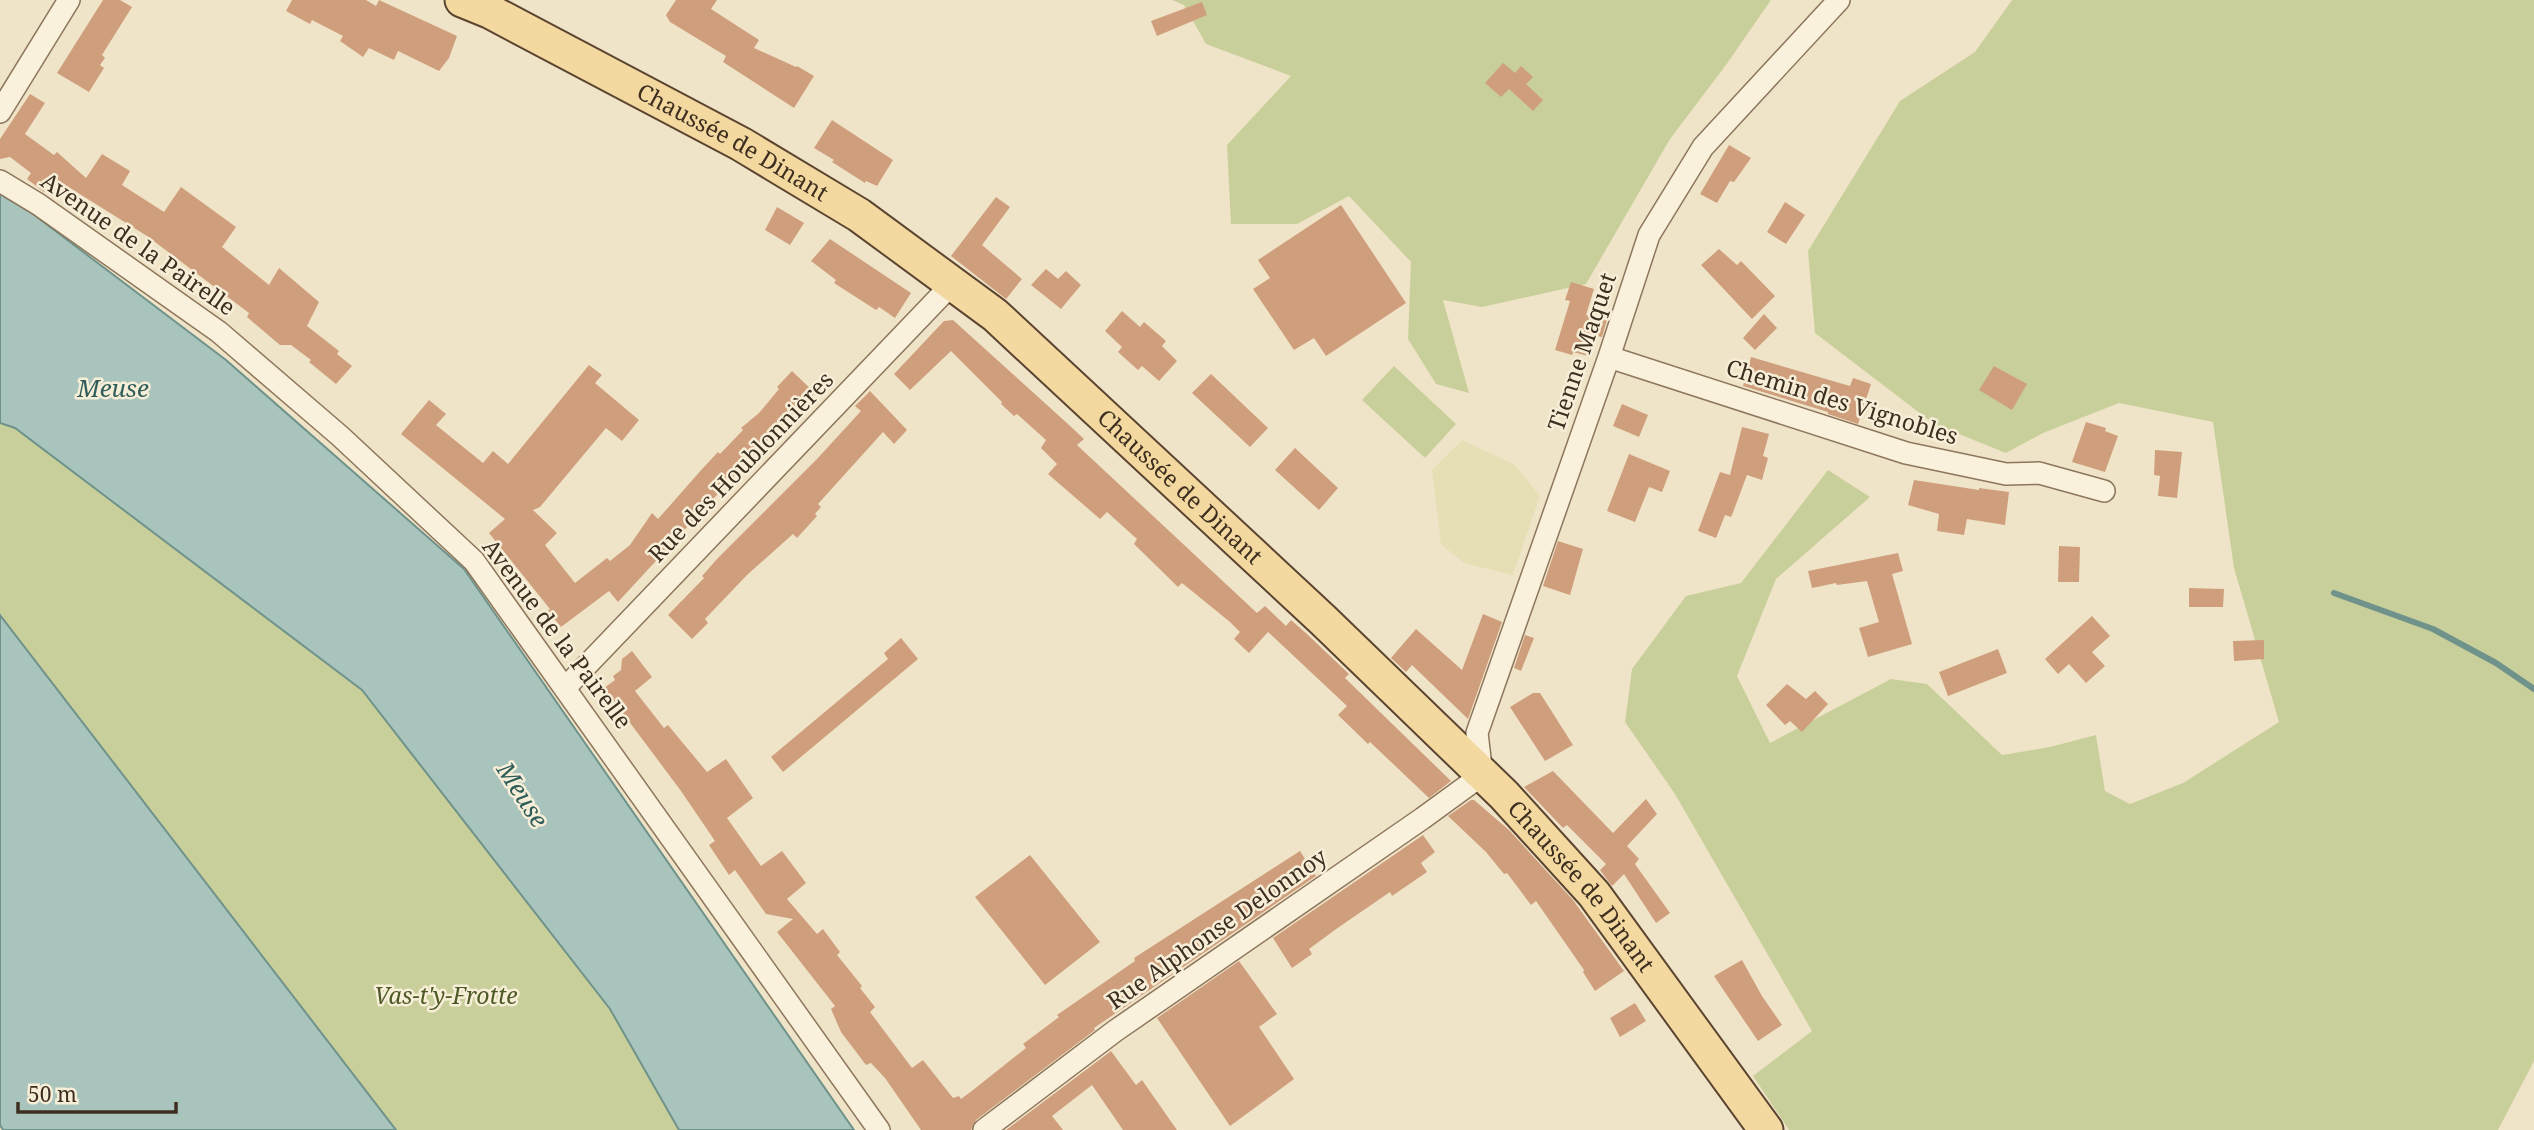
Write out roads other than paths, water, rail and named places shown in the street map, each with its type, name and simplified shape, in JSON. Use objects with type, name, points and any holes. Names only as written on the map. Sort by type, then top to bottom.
[{"type":"main road","name":"Chaussée de Dinant","points":[[462,0],[489,11],[741,144],[859,215],[995,315],[1323,620],[1504,794],[1594,894],[1766,1130]]},
{"type":"street","points":[[0,112],[69,0]]},
{"type":"street","name":"Tienne Maquet","points":[[1482,775],[1478,733],[1609,357],[1648,235],[1703,147],[1839,0]]},
{"type":"street","name":"Avenue de la Pairelle","points":[[0,181],[38,204],[219,332],[340,436],[474,561],[879,1130]]},
{"type":"street","name":"Rue des Houblonnières","points":[[566,687],[954,283]]},
{"type":"street","name":"Chemin des Vignobles","points":[[1609,357],[1906,453],[2006,474],[2039,473],[2104,491]]},
{"type":"street","name":"Rue Alphonse Delonnoy","points":[[984,1130],[1115,1031],[1482,775]]},
{"type":"water","name":"Meuse","points":[[0,194],[33,214],[226,360],[464,569],[854,1130],[679,1130],[610,1009],[362,690],[15,428],[0,423]]},
{"type":"water","points":[[0,615],[396,1130],[3,1130],[0,1125]]},
{"type":"waterway","points":[[2334,593],[2433,629],[2496,663],[2534,689]]},
{"type":"park label","name":"Vas-t'y-Frotte","points":[[446,996]]}]
